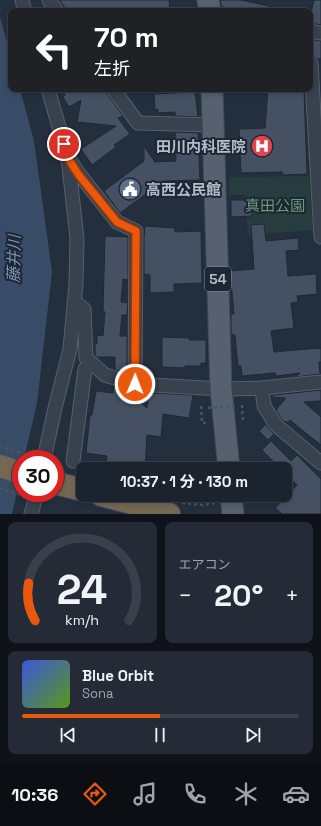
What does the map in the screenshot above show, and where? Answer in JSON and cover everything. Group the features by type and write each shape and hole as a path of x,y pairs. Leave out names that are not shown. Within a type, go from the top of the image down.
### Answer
{"highway":[{"path":"0,466 12,465"},
{"path":"64,485 76,488"},
{"path":"139,502 172,508"}],"main road":[{"name":"54","path":"212,92 221,389 228,462"}],"street":[{"path":"38,450 55,408 70,349 76,284 77,239 74,174 49,92"},
{"path":"115,92 138,123 213,125"},
{"path":"313,92 321,237"},
{"path":"74,174 117,222 136,231 135,384"},
{"path":"74,301 84,309 86,358 105,375 135,384 221,389 262,388 321,382"},
{"path":"73,461 85,369 92,363"},
{"path":"262,388 264,406 276,425 321,462"},
{"path":"31,514 34,502"}],"path":[{"path":"208,408 236,406"},
{"path":"0,446 12,452"},
{"path":"0,488 12,491"},
{"path":"172,508 232,503"}],"green space":[{"name":"真田公園","path":"309,176 313,230 248,235 245,195 229,195 229,177"}],"water":[{"name":"藤井川","path":"0,17 8,46 8,92 21,92 34,141 52,272 37,403 26,450 12,450 12,502 15,502 12,514 0,514"}],"building":[{"path":"59,0 169,0 170,8 66,8"},
{"path":"220,0 241,0 269,6 269,8 226,8 222,7"},
{"path":"314,0 321,0 321,25 313,24 312,8"},
{"path":"313,40 321,41 321,59 314,56"},
{"path":"63,92 106,92 123,116 118,118 130,134 114,145 116,147 92,165 81,149 116,126 77,122 81,100 69,107 63,97 65,95"},
{"path":"195,92 198,117 175,116 175,112 158,113 158,109 155,110 154,94"},
{"path":"268,92 304,92 307,174 283,175 282,172 241,173 239,129 265,128"},
{"path":"175,132 198,133 200,180 163,181 120,213 104,191 144,161 144,146 155,162 176,161"},
{"path":"231,200 252,200 252,216 231,217"},
{"path":"264,224 266,241 298,238 299,250 286,251 288,276 316,274 317,294 297,296 298,302 291,303 294,328 271,331 274,352 321,348 321,362 319,362 320,374 296,377 300,373 276,376 275,373 242,376 241,366 238,366 235,335 231,334 231,314 234,314 230,271 254,269 251,225"},
{"path":"145,226 175,228 175,232 201,231 202,283 174,284 174,292 150,293 150,275 144,274"},
{"path":"105,236 128,237 128,280 123,279 121,302 128,303 127,315 122,315 120,336 127,336 127,373 115,370 115,357 97,357 95,355 97,335 103,336 105,312 103,311"},
{"path":"162,337 206,340 206,363 201,363 201,366 185,366 185,368 162,367"},
{"path":"114,386 126,390 147,408 149,393 193,395 189,418 163,414 161,437 147,435 145,462 106,462 107,456 86,453 90,415 92,415 96,391 113,393"},
{"path":"321,390 321,401 304,402 321,417 321,445 290,420 288,423 282,420 276,410 286,398 271,397 274,395"},
{"path":"266,424 274,434 268,440 259,431"},
{"path":"271,441 291,461 297,455 321,479 321,514 282,514 275,508 281,502 292,502 292,490 297,485 292,480 292,462 274,462 262,450"}],"waterway":[{"path":"225,0 225,8"}],"place":[{"name":"田川内科医院","path":"262,146"},
{"name":"高西公民館","path":"130,189"}],"route":[{"path":"64,144 68,158 78,174 117,222 136,231 135,384"}]}
